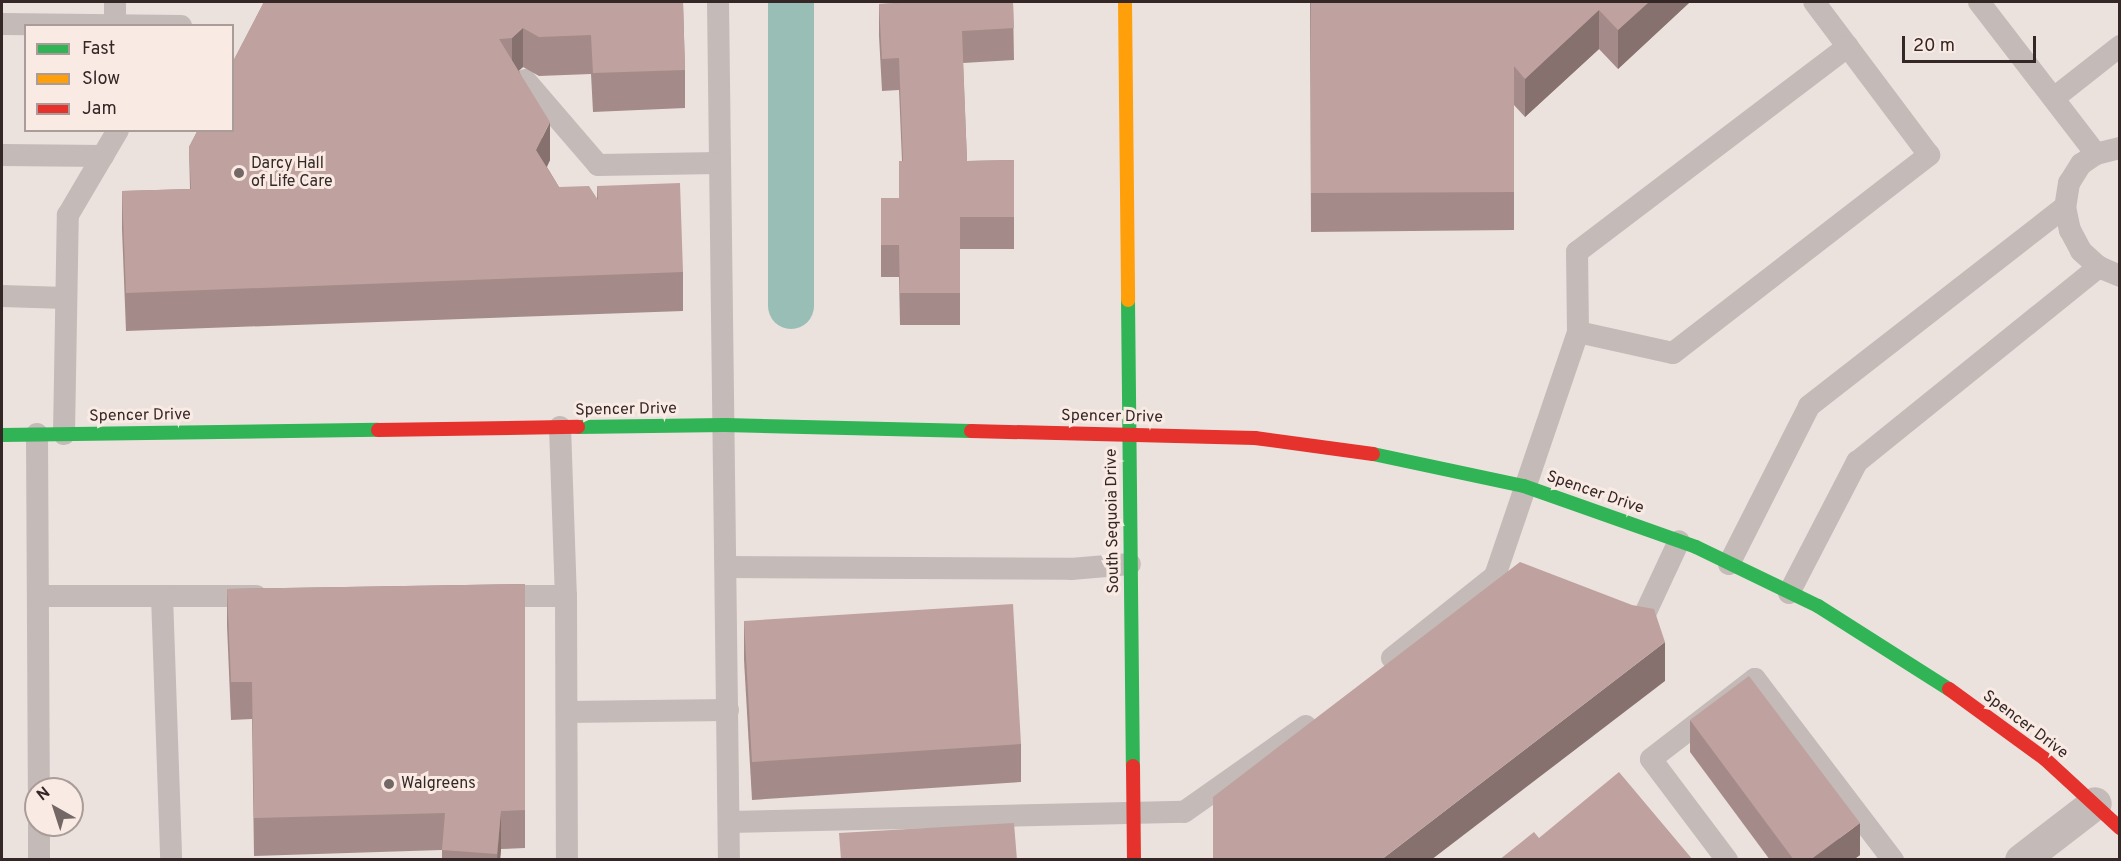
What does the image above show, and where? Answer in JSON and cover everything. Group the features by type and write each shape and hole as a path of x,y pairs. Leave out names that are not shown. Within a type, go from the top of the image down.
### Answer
{"street":[{"name":"South Sequoia Drive","path":"1125,2 1134,860"},
{"name":"Spencer Drive","path":"2,435 725,425 1255,438 1368,453 1524,486 1679,541 1818,606 1935,678 2044,759 2120,828"},
{"path":"2021,860 2095,803"}],"lane":[{"path":"2,24 115,24 115,2"},
{"path":"718,2 729,860"},
{"path":"1578,332 1673,353 1929,155 1814,2"},
{"path":"1979,2 2096,154"},
{"path":"1392,658 1495,576 1578,332 1577,252 1848,46"},
{"path":"2054,98 2120,46"},
{"path":"525,80 598,165 719,163"},
{"path":"64,434 68,215 117,132"},
{"path":"1789,593 1857,462 2109,272 2081,251 2070,230 2065,207 2068,183 2081,164 2096,154 2120,148"},
{"path":"2,155 103,156"},
{"path":"1729,564 1809,406 2065,207"},
{"path":"2,296 66,298"},
{"path":"560,427 567,596 567,860"},
{"path":"37,434 39,777"},
{"path":"1615,622 1637,631 1679,541"},
{"path":"727,567 1071,569 1130,564"},
{"path":"1495,576 1517,584"},
{"path":"39,596 274,596"},
{"path":"162,596 171,860"},
{"path":"473,596 567,596"},
{"path":"1727,860 1651,759 1755,680 1893,859"},
{"path":"567,712 728,710"},
{"path":"729,822 1133,816 1184,812 1306,726"},
{"path":"39,837 39,860"}],"building":[{"name":"Darcy Hall of Life Care","path":"264,2 683,2 685,70 593,73 591,35 539,37 523,28 512,38 499,39 550,122 536,150 559,187 589,186 598,200 597,186 680,183 683,272 126,293 122,191 191,189 189,147 197,132 234,132 234,59"},
{"path":"1013,2 1014,28 962,31 967,161 1014,160 1014,217 960,217 960,293 900,293 899,245 881,245 881,198 899,198 899,161 903,161 899,58 882,59 879,4"},
{"path":"1311,2 1649,2 1618,30 1599,10 1525,79 1514,66 1514,192 1311,193"},
{"path":"1520,562 1632,605 1654,609 1665,642 1381,860 1213,860 1213,797"},
{"name":"Walgreens","path":"525,584 525,810 501,811 497,854 442,850 445,813 254,818 252,682 231,682 227,589"},
{"path":"1013,604 1021,744 752,762 744,621"},
{"path":"1749,676 1860,823 1810,860 1794,860 1690,720"},
{"path":"1619,772 1693,860 1499,860 1534,832 1539,838"},
{"path":"1014,823 1017,860 841,860 839,833"}],"waterway":[{"path":"791,2 791,306"}],"traffic: fast":[{"path":"1128,300 1133,766"},
{"path":"578,427 725,425 971,431"},
{"path":"2,435 378,430"},
{"path":"1373,454 1524,486 1696,547 1818,606 1949,689"}],"traffic: slow":[{"path":"1125,2 1128,300"}],"traffic: jam":[{"path":"378,430 578,427"},
{"path":"971,431 1255,438 1373,454"},
{"path":"1949,689 2045,759 2120,828"},
{"path":"1133,766 1134,860"}],"place":[{"name":"Darcy Hall of Life Care","path":"239,173"},
{"name":"Walgreens","path":"389,784"}]}
